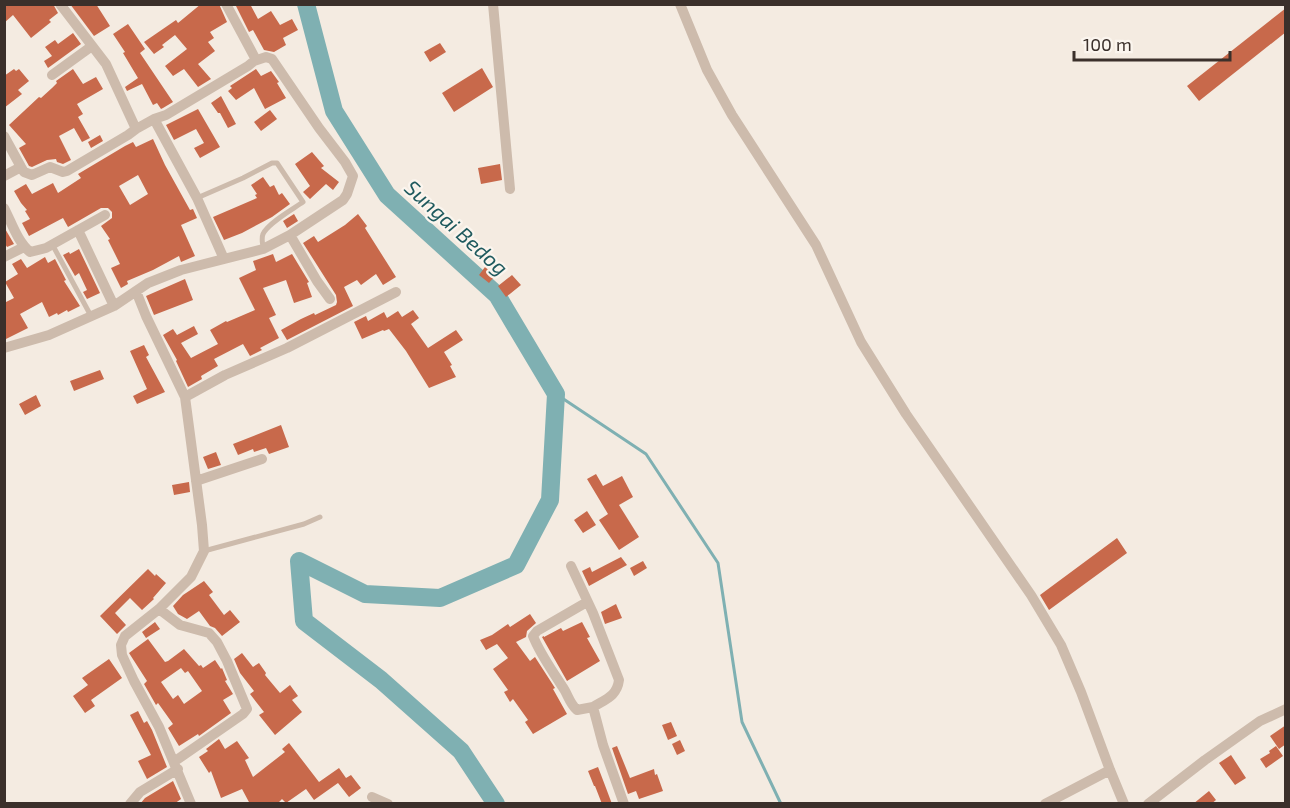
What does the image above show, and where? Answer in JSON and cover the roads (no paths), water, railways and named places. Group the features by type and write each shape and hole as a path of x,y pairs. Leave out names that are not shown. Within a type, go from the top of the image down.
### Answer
{"street":[{"path":"60,4 106,64 136,129"},
{"path":"226,4 255,61"},
{"path":"493,4 510,189"},
{"path":"680,4 707,70 732,116 816,245 861,342 912,423 1030,594 1061,645 1124,804"},
{"path":"52,75 92,46"},
{"path":"4,136 24,172 32,175 50,167 63,172 67,171 136,129 166,115 255,61 266,57 272,58 353,176 348,194 343,200 290,235 263,249 181,270 147,283 114,306 49,335 4,348"},
{"path":"154,119 197,198 224,259"},
{"path":"4,176 21,167"},
{"path":"4,208 18,237 30,252 46,248 105,215"},
{"path":"78,230 114,306"},
{"path":"290,235 330,299"},
{"path":"4,257 24,247"},
{"path":"136,291 185,397 204,551 191,577 159,609 125,636 121,645 122,655 159,727 191,804"},
{"path":"185,397 225,375 287,348 396,292"},
{"path":"196,481 262,459"},
{"path":"571,566 593,613 619,680 618,689 611,696 593,707 577,710 572,706 533,636 537,631 587,602"},
{"path":"130,804 140,792 247,709 217,642 209,633 180,625 159,609"},
{"path":"593,707 603,745 624,804"},
{"path":"1148,804 1251,727 1286,709"},
{"path":"1045,804 1063,800 1110,770"},
{"path":"372,797 388,804"}],"lane":[{"path":"197,198 272,163 277,163 303,202 264,231 263,249"},
{"path":"52,244 91,316"},
{"path":"204,551 304,524 320,517"}],"waterway":[{"name":"Sungai Bedog","path":"306,4 334,111 387,195 497,295 556,394 550,500 516,565 440,598 365,594 299,561 304,621 381,680 461,751 496,804"},
{"path":"556,394 646,454 718,563 742,722 781,804"}]}
